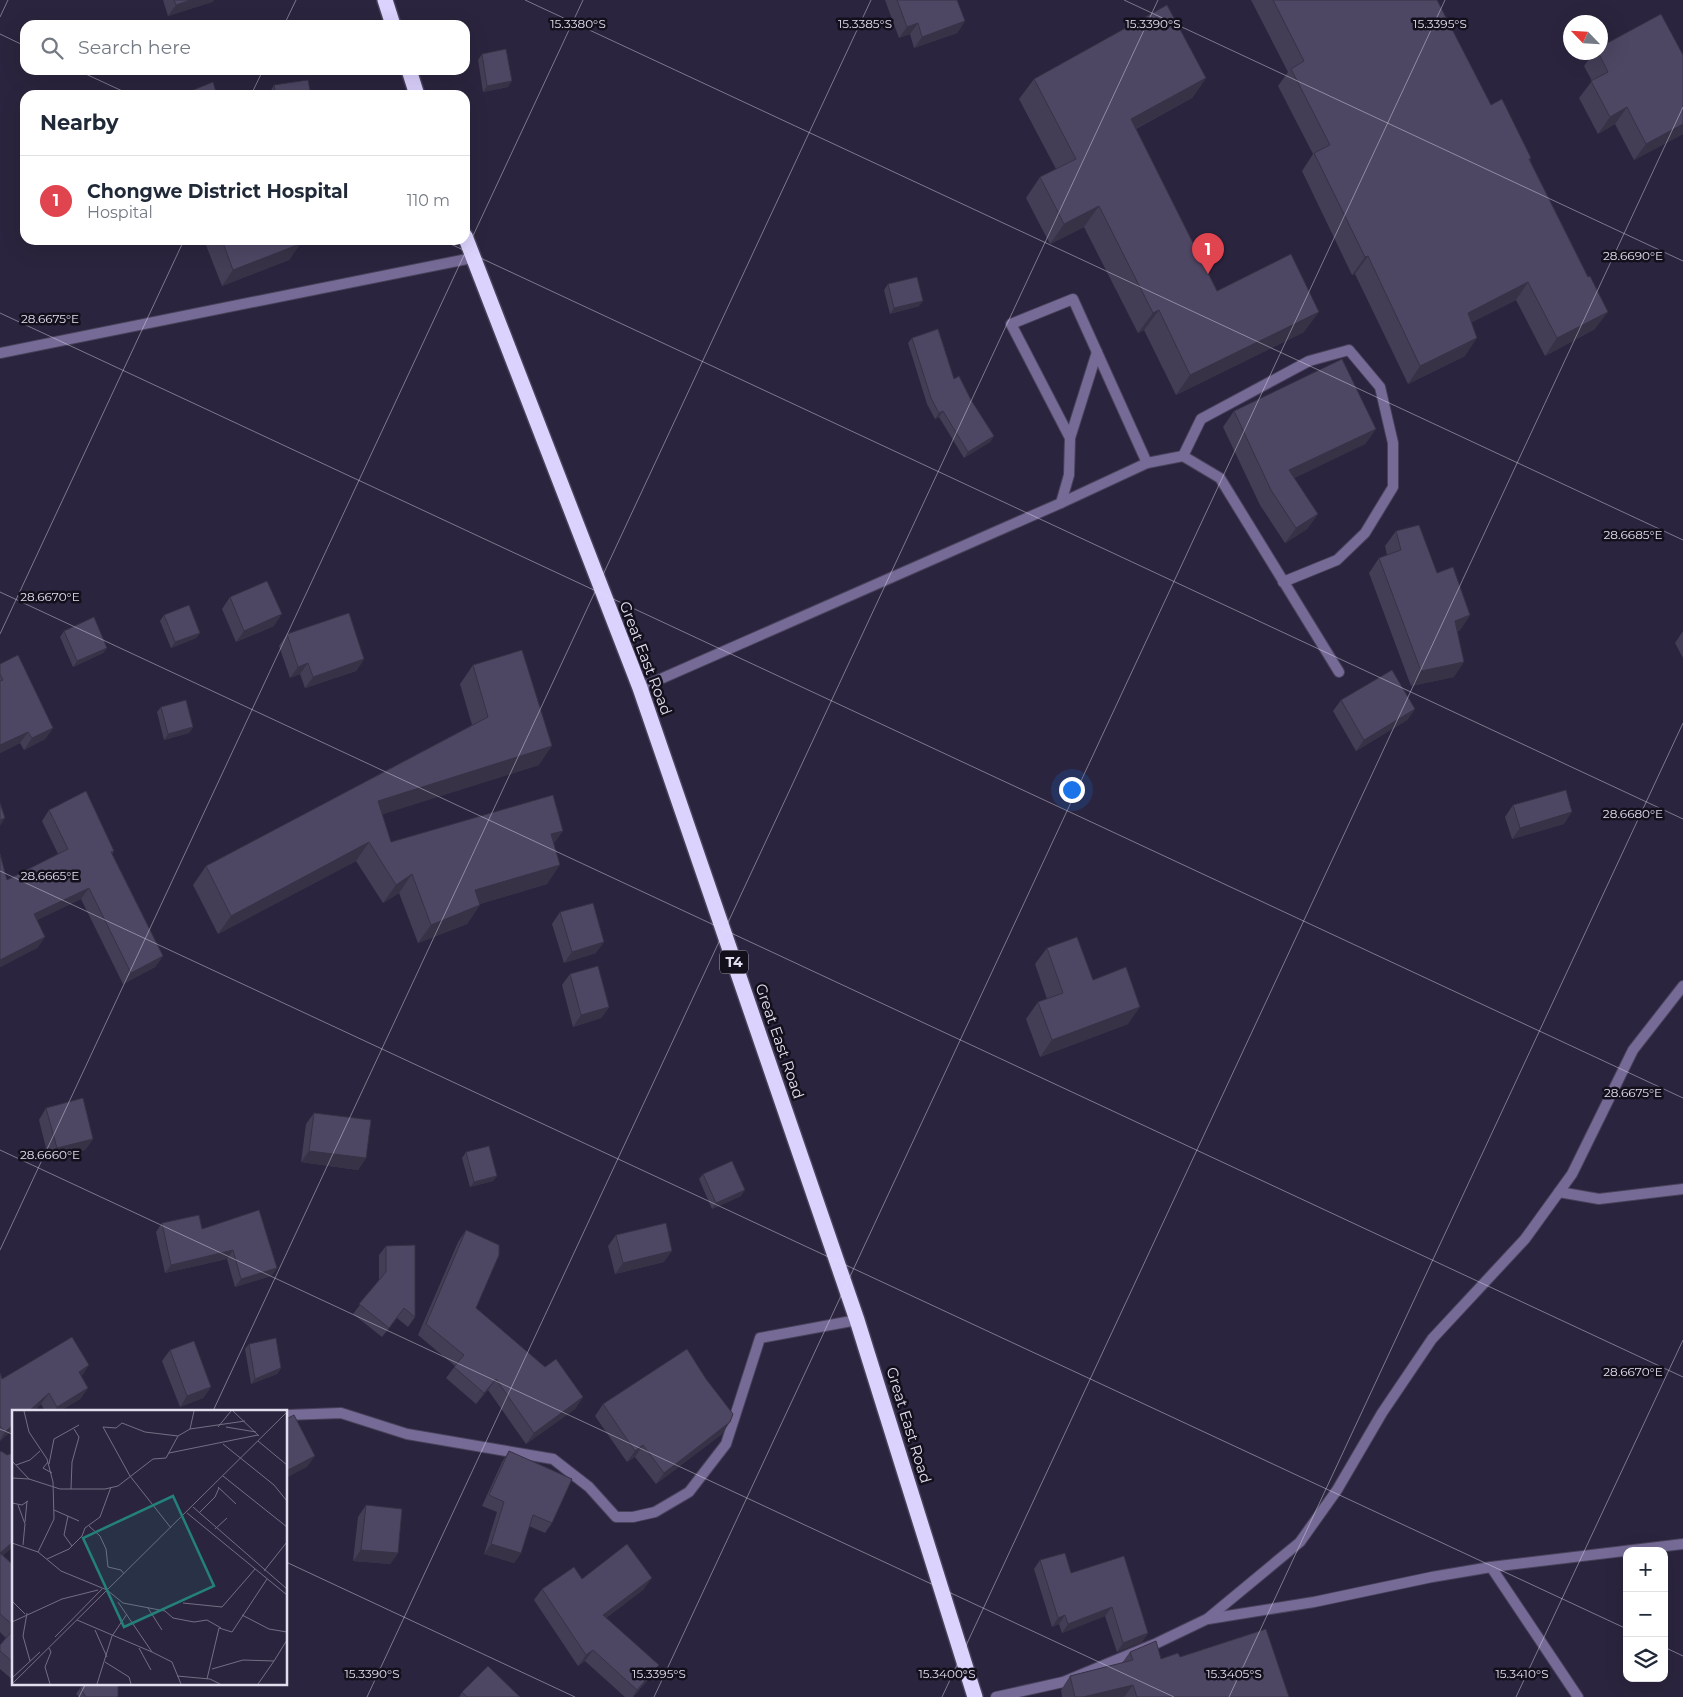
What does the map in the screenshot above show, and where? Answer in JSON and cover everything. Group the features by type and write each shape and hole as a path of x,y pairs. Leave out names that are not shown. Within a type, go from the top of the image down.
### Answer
{"highway":[{"path":"385,0 391,20"},
{"path":"410,75 415,90"},
{"name":"Great East Road","path":"468,245 640,688 857,1320 975,1697"}],"street":[{"path":"0,353 472,258"},
{"path":"1070,438 1011,324 1073,299 1147,463"},
{"path":"1183,456 1200,419 1310,361 1349,350 1380,387 1393,443 1393,487 1365,533 1337,560 1283,582"},
{"path":"1061,503 1069,475 1070,438 1097,352"},
{"path":"640,688 1061,503 1147,463 1183,456 1220,478 1339,672"},
{"path":"996,1697 1063,1682 1157,1643 1207,1619 1300,1542 1337,1490 1382,1413 1432,1339 1525,1239 1572,1174 1633,1050 1683,986"},
{"path":"1559,1192 1599,1199 1683,1189"},
{"path":"288,1415 341,1413 407,1434 553,1459 589,1487 616,1517 633,1517 655,1512 689,1492 726,1444 760,1338 857,1320"},
{"path":"1207,1619 1314,1602 1432,1577 1491,1567 1683,1544"},
{"path":"1491,1567 1578,1697"}],"building":[{"path":"174,0 191,0 176,5"},
{"path":"897,0 957,0 965,21 922,37 918,23 907,27"},
{"path":"1273,0 1437,0 1491,105 1502,99 1531,158 1529,159 1588,277 1590,276 1608,312 1557,338 1528,282 1468,313 1477,338 1420,366 1368,256 1365,257 1314,153 1330,145 1291,69 1304,61"},
{"path":"1167,5 1206,78 1131,119 1217,291 1291,254 1319,312 1190,375 1159,310 1153,313 1099,206 1064,224 1040,177 1076,159 1034,79"},
{"path":"1661,14 1683,55 1683,124 1646,144 1627,107 1610,117 1591,81 1608,72 1602,60 1608,60 1608,43"},
{"path":"506,49 512,81 487,86 482,54"},
{"path":"308,80 310,90 275,90 274,85"},
{"path":"213,82 215,90 193,90"},
{"path":"224,245 297,245 233,270"},
{"path":"917,277 923,301 894,308 888,284"},
{"path":"938,329 954,379 959,376 971,400 994,436 968,452 943,411 939,413 931,398 912,338"},
{"path":"1342,359 1376,429 1289,470 1318,514 1296,528 1271,490 1234,411"},
{"path":"1419,525 1437,573 1453,567 1470,615 1455,621 1464,662 1421,671 1379,558 1401,550 1396,531"},
{"path":"267,581 282,614 244,631 230,597"},
{"path":"189,605 200,633 175,642 164,615"},
{"path":"349,613 364,659 313,677 308,663 298,667 287,634"},
{"path":"94,617 107,648 77,661 64,631"},
{"path":"522,650 552,746 378,801 391,842 553,795 563,831 551,834 560,865 475,890 480,905 431,925 412,874 396,885 369,842 231,916 206,866 488,717 473,665"},
{"path":"18,655 53,728 32,738 28,732 0,745 0,681 3,680 0,674 0,664"},
{"path":"1392,670 1415,709 1364,740 1341,700"},
{"path":"186,700 193,727 168,734 161,707"},
{"path":"1566,790 1572,812 1520,828 1513,805"},
{"path":"86,791 114,851 111,852 163,956 131,973 89,888 34,914 45,937 0,960 0,854 7,880 68,849 49,810"},
{"path":"0,803 5,818 0,820"},
{"path":"593,903 604,942 572,952 560,912"},
{"path":"1077,937 1093,980 1126,967 1140,1007 1052,1040 1038,1002 1063,993 1047,948"},
{"path":"598,966 609,1007 581,1015 570,974"},
{"path":"83,1098 93,1139 57,1148 46,1108"},
{"path":"314,1113 371,1120 366,1158 309,1151"},
{"path":"489,1146 497,1176 474,1182 466,1152"},
{"path":"732,1161 745,1190 716,1203 703,1174"},
{"path":"259,1210 277,1268 241,1279 233,1250 171,1265 162,1223 199,1215 202,1229"},
{"path":"666,1223 672,1251 623,1263 616,1235"},
{"path":"466,1230 499,1245 499,1255 476,1308 545,1367 556,1359 583,1397 534,1433 496,1379 484,1393 454,1367 464,1355 426,1324"},
{"path":"415,1245 415,1317 404,1308 389,1328 359,1304 386,1272 386,1246"},
{"path":"72,1337 89,1365 79,1372 88,1388 57,1407 49,1393 30,1410 12,1410 12,1426 5,1432 0,1426 0,1373 2,1379"},
{"path":"276,1338 281,1368 255,1379 249,1344"},
{"path":"194,1341 211,1387 187,1396 170,1350"},
{"path":"687,1349 706,1379 733,1414 730,1422 664,1473 643,1445 635,1451 603,1404"},
{"path":"294,1415 315,1456 288,1470 288,1418"},
{"path":"1,1451 7,1455 12,1454 12,1543 0,1553"},
{"path":"509,1451 572,1479 552,1523 533,1515 521,1553 491,1544 504,1502 489,1495"},
{"path":"366,1505 402,1509 398,1553 361,1550"},
{"path":"627,1544 652,1578 603,1615 659,1665 637,1690 593,1650 586,1655 542,1589 574,1567 582,1579"},
{"path":"0,1553 12,1564 12,1624 0,1614"},
{"path":"1065,1553 1071,1573 1124,1556 1148,1633 1123,1643 1112,1607 1068,1624 1065,1615 1058,1618 1040,1560"},
{"path":"1266,1629 1289,1697 1137,1697 1133,1685 1083,1697 1075,1697 1070,1676 1133,1660 1130,1652 1156,1641 1161,1659 1178,1653 1180,1657"},
{"path":"12,1631 12,1661 0,1651 0,1645"},
{"path":"488,1666 520,1697 467,1697 462,1692"},
{"path":"86,1684 117,1684 118,1696 86,1697 80,1688"}],"place":[{"name":"Chongwe District Hospital","path":"1208,274"}]}
